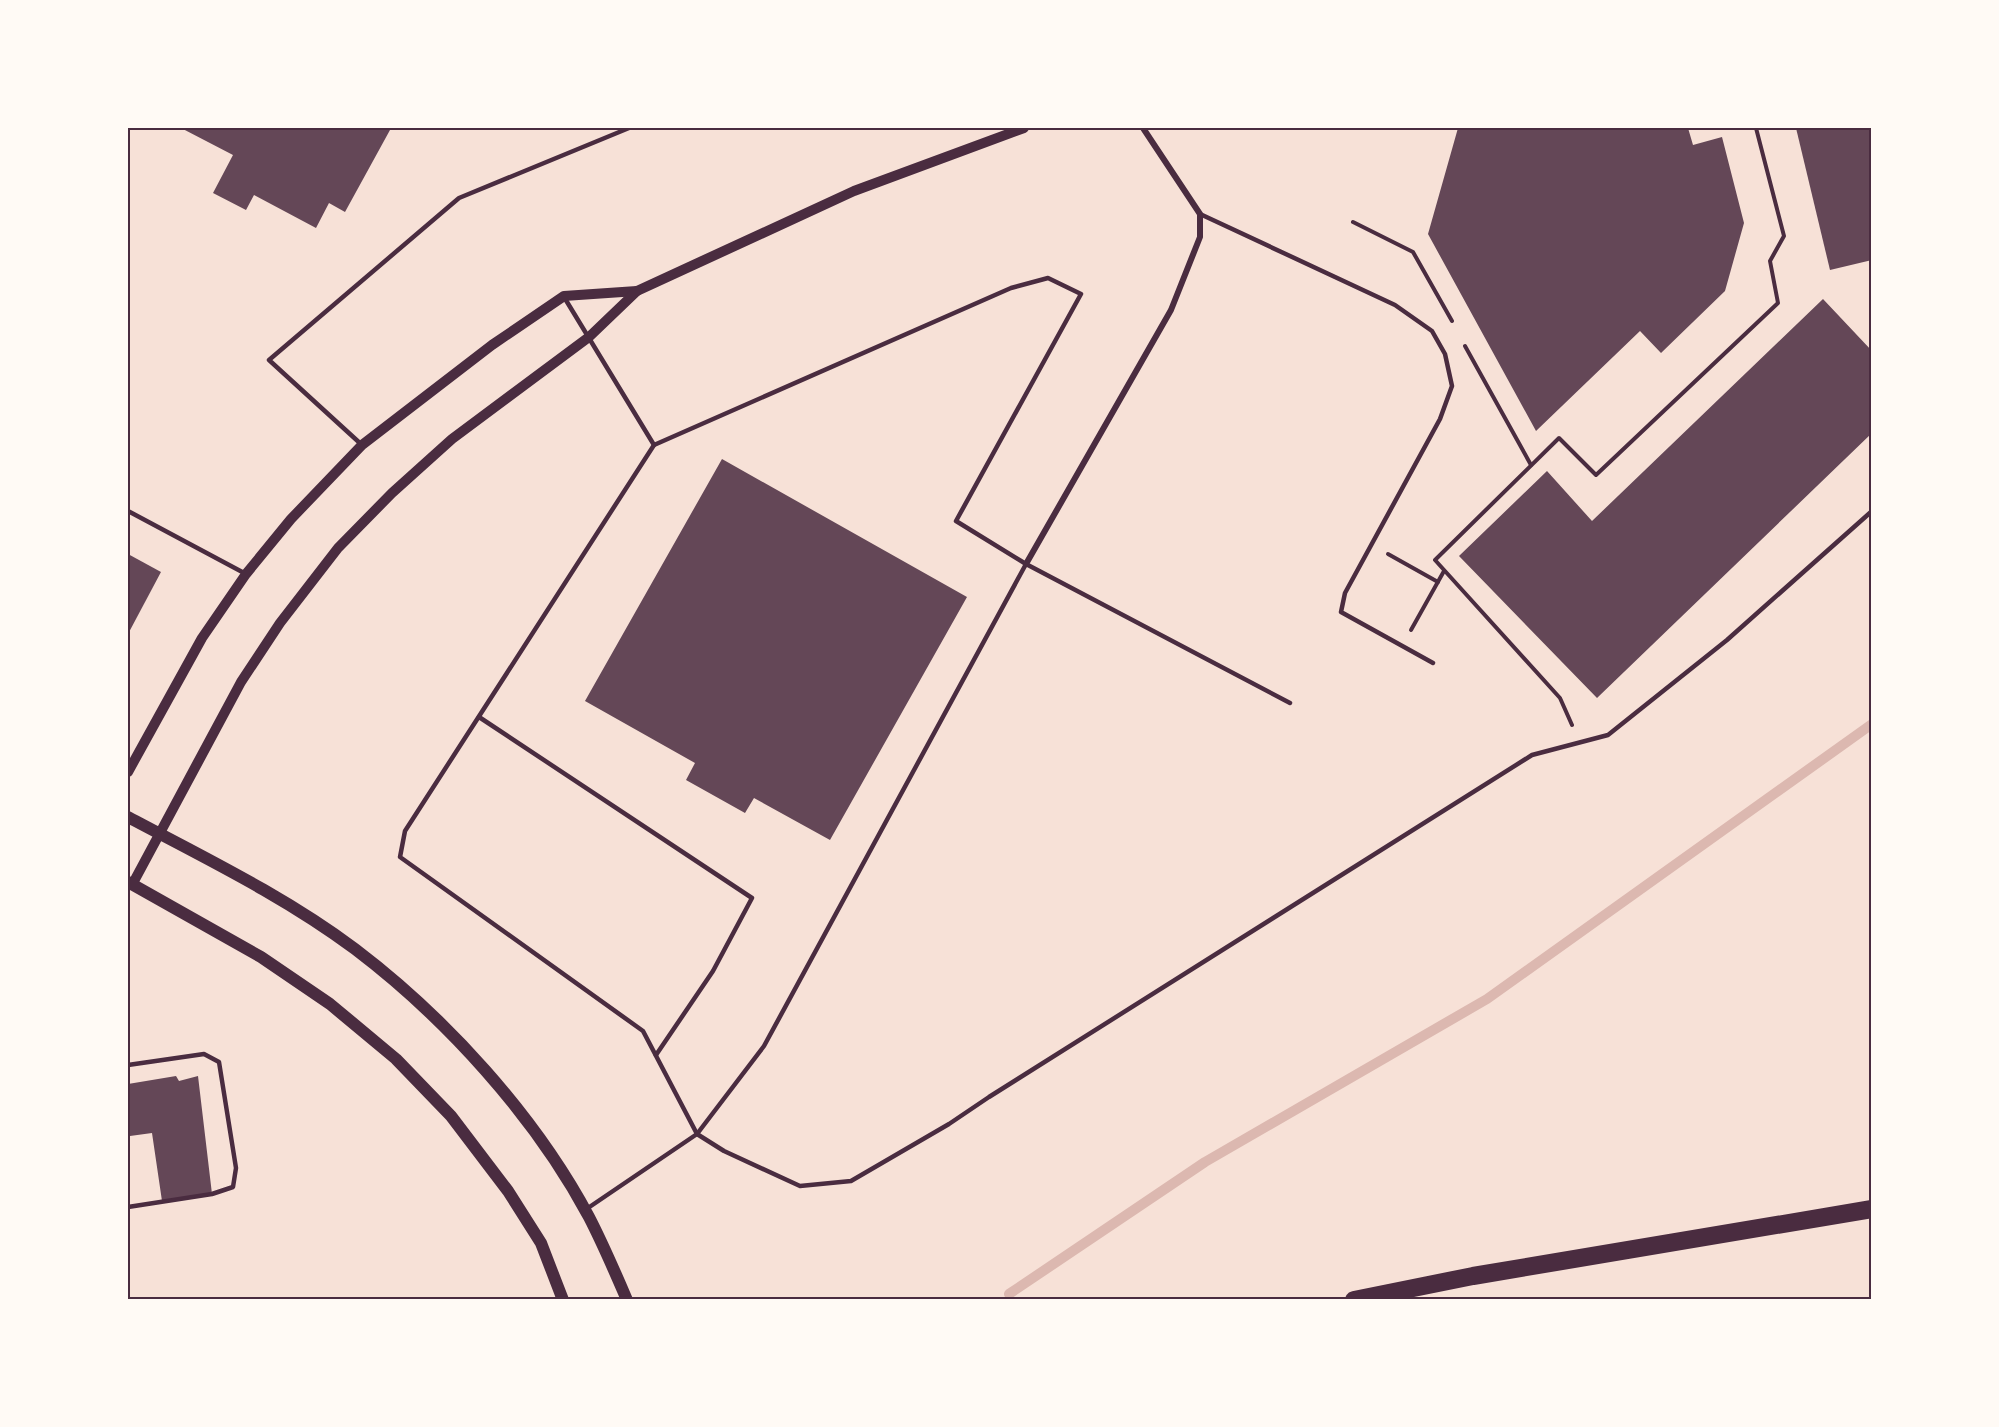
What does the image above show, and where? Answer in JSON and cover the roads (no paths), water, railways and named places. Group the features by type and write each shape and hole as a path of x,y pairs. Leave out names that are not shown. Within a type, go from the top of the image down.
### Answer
{"highway":[{"path":"1354,1299 1473,1276 1872,1209"}],"main road":[{"path":"128,817 278,898 355,949 427,1011 489,1075 553,1158 585,1210 627,1299"},
{"path":"129,887 261,957 330,1004 396,1059 451,1116 508,1191 541,1244 563,1299"}],"street":[{"path":"129,887 241,682 280,623 338,548 392,493 452,439 589,337 637,291 854,191 1024,128"},
{"path":"1026,564 1171,310 1200,237 1200,214 1143,128"},
{"path":"128,772 202,638 246,574 291,519 362,445 492,345 564,296 637,291"}],"lane":[{"path":"362,445 269,360 459,198 629,128"},
{"path":"1200,214 1395,305 1432,331 1445,354 1452,386 1440,420 1345,593 1341,612 1433,663"},
{"path":"1290,703 1026,564 956,521 1081,294 1048,278 1011,288 654,444 405,831 399,857 643,1031 697,1134 724,1151 800,1186 851,1181 949,1124 1532,755 1608,735 1727,640 1872,511"},
{"path":"564,296 654,444"},
{"path":"128,511 246,574"},
{"path":"585,1210 697,1134 764,1046 1026,564"},
{"path":"479,717 752,898 713,971 656,1056"},
{"path":"128,1065 204,1054 219,1062 236,1168 233,1187 225,1190 128,1207"}],"waterway":[{"path":"1009,1294 1205,1162 1487,999 1872,724"}]}
